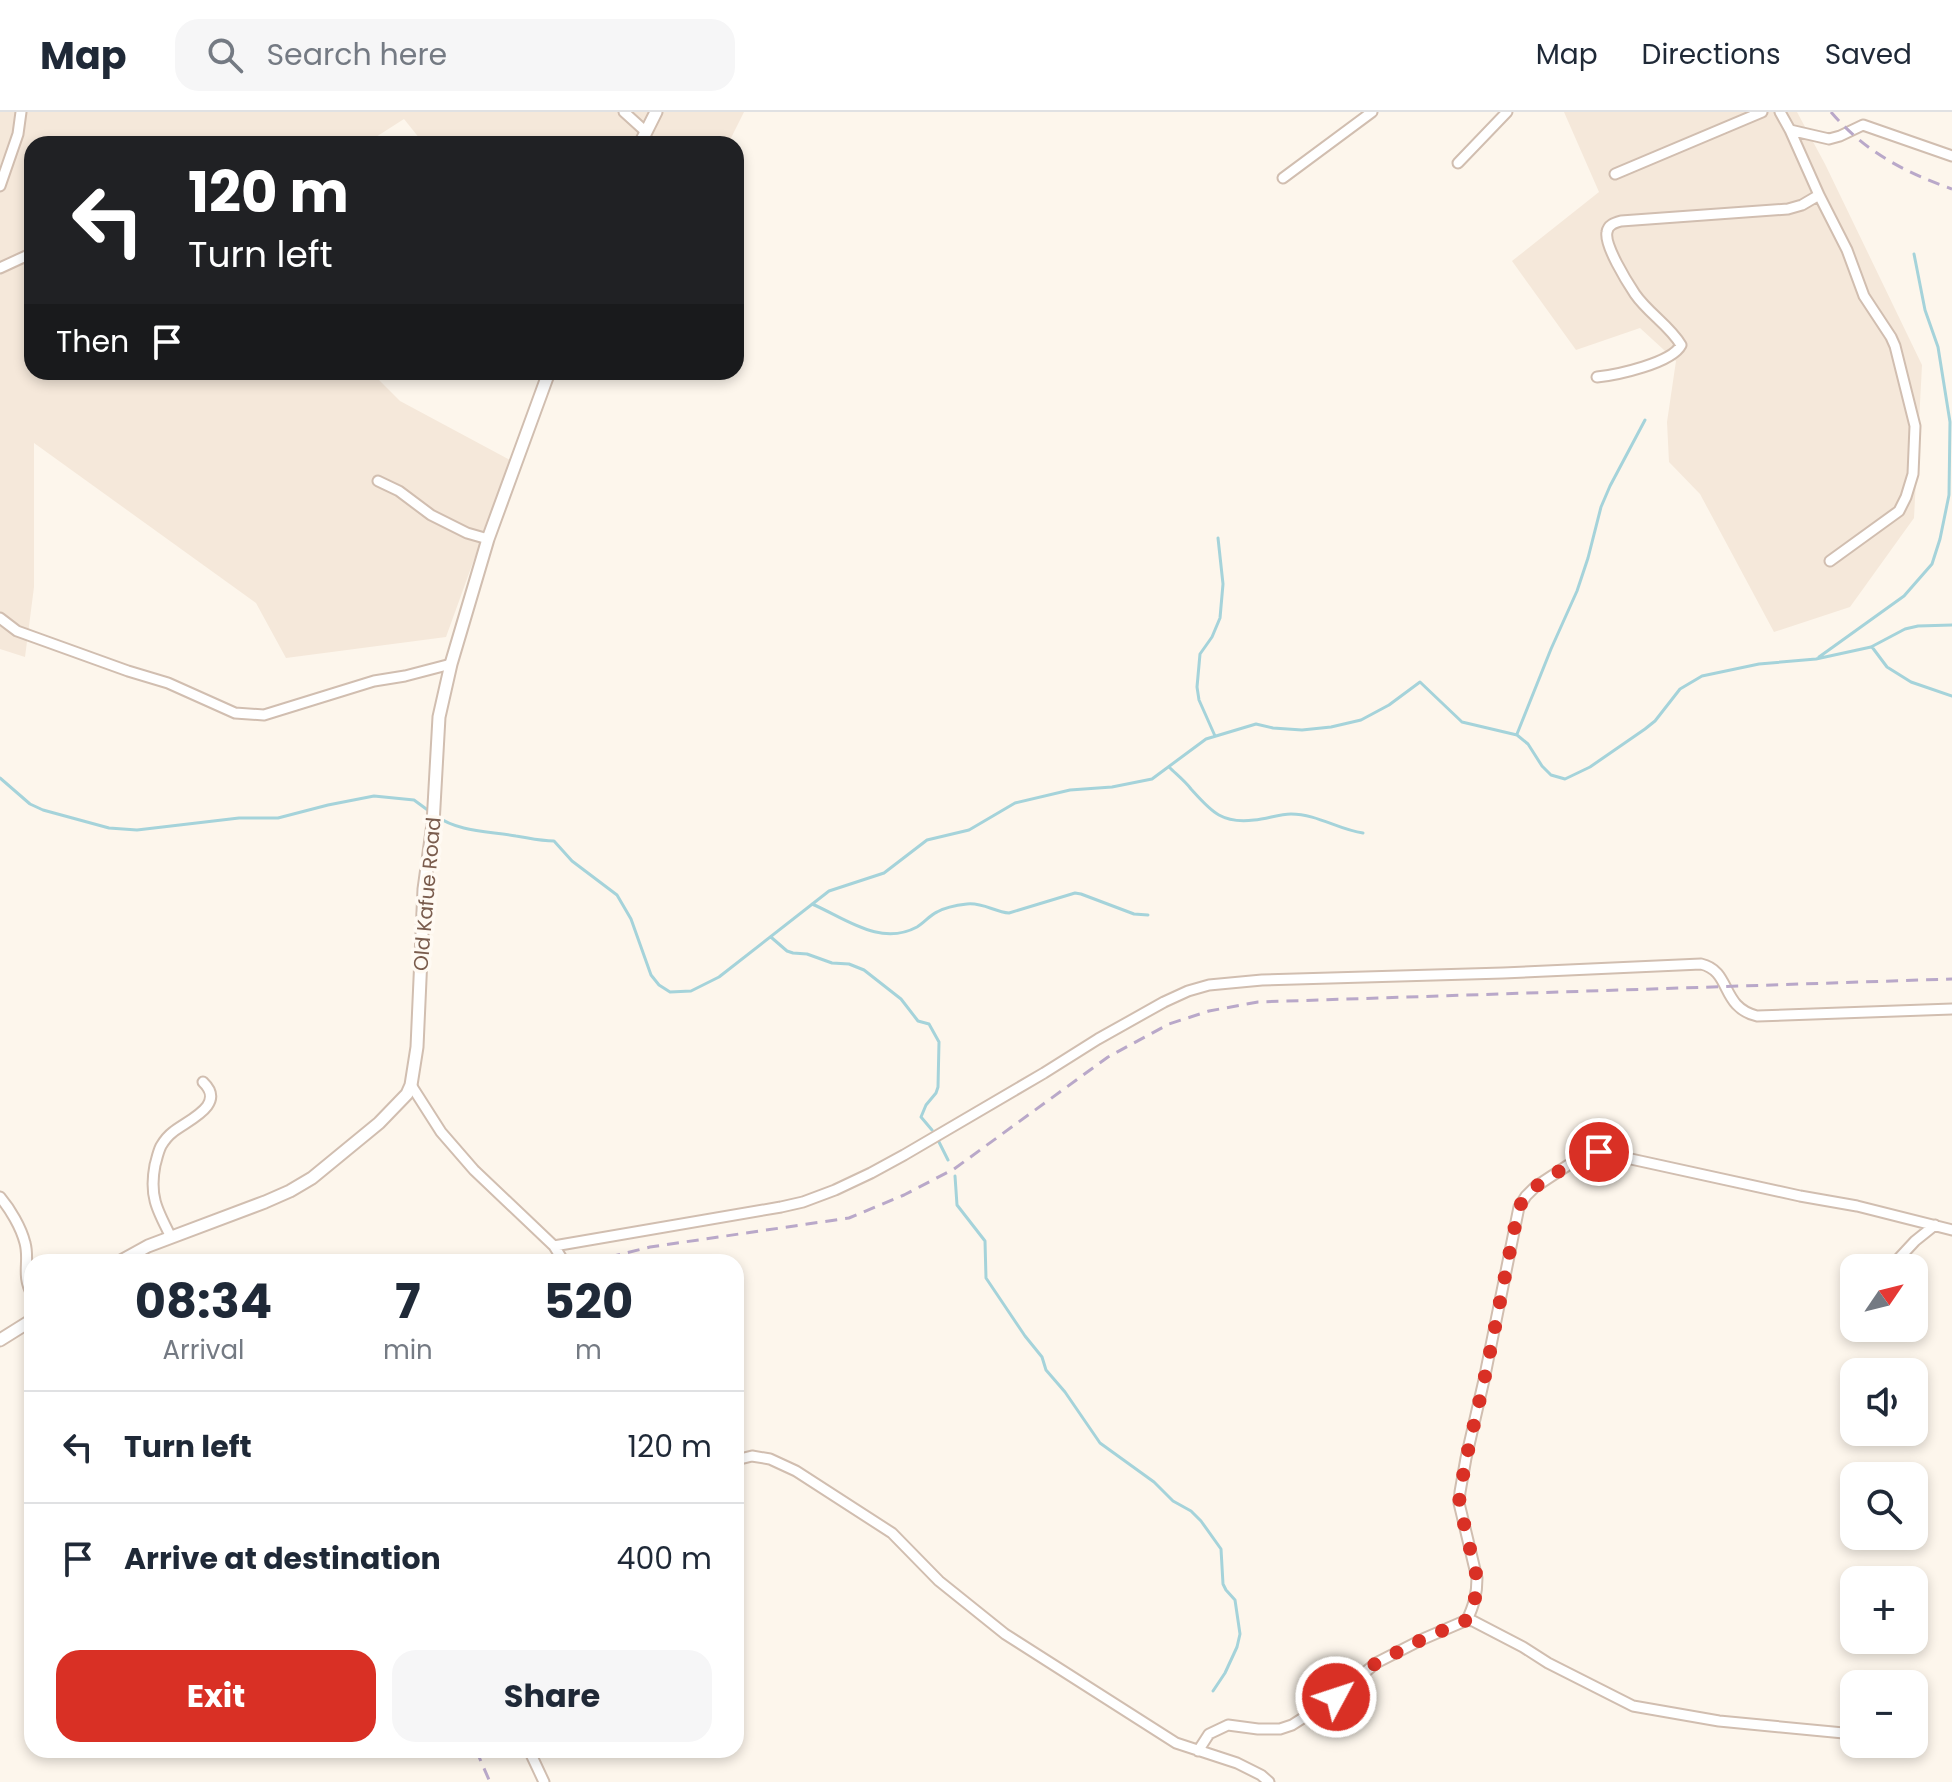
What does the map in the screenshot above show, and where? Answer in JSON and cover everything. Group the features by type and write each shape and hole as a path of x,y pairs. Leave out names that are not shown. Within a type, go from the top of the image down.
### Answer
{"street":[{"path":"0,186 18,134 21,112"},
{"path":"624,112 645,131"},
{"path":"643,136 656,112"},
{"path":"1283,178 1372,112"},
{"path":"1458,163 1507,112"},
{"path":"1615,174 1762,112"},
{"path":"1780,112 1847,250 1864,296 1895,346 1915,426 1913,474 1899,511 1830,561"},
{"path":"1790,130 1829,139 1863,125 1952,156"},
{"path":"1597,377 1638,369 1676,353 1681,345 1635,294 1615,259 1606,235 1612,224 1788,209 1819,195"},
{"path":"0,268 24,257"},
{"name":"Old Kafue Road","path":"411,1085 417,1047 424,889 433,824 439,717 451,664 488,539 546,380"},
{"path":"378,481 399,491 431,515 467,533 488,539"},
{"path":"0,618 17,631 168,683 235,713 253,716 374,681 451,664"},
{"path":"554,1246 781,1207 835,1190 904,1155 1164,1002 1209,985 1262,980 1701,964 1716,972 1736,1006 1757,1016 1952,1009"},
{"path":"171,1237 156,1207 153,1177 162,1144 171,1133 201,1113 211,1099 203,1082"},
{"path":"134,1254 265,1202 312,1178 379,1123 407,1094 411,1085"},
{"path":"411,1085 441,1132 466,1161 559,1254"},
{"path":"1467,1620 1474,1604 1477,1578 1459,1503 1464,1469 1519,1207 1535,1187 1585,1154 1599,1152 1857,1206 1952,1230"},
{"path":"0,1197 25,1243 26,1254"},
{"path":"1903,1254 1935,1225"},
{"path":"0,1340 24,1325"},
{"path":"744,1458 770,1459 796,1471 892,1533 939,1581 1005,1634 1176,1743 1237,1763 1269,1782"},
{"path":"1198,1751 1209,1734 1228,1725 1280,1729 1292,1725 1336,1697 1376,1663 1467,1620 1633,1706 1719,1721 1840,1733"},
{"path":"533,1758 544,1782"}],"shaded area":[{"path":"0,112 744,112 732,136 418,136 404,119 377,136 24,136 24,380 379,380 400,401 510,460 446,637 286,658 256,603 34,443 34,587 25,657 0,649"},
{"path":"1564,112 1797,112 1922,365 1914,518 1850,607 1774,632 1700,494 1669,462 1667,422 1676,361 1640,328 1576,350 1512,261 1599,192"}],"waterway":[{"path":"1819,657 1904,596 1932,564 1940,539 1949,495 1950,422 1938,347 1925,310 1914,254"},
{"path":"1517,734 1577,591 1601,507 1645,420"},
{"path":"1215,736 1199,700 1197,687 1200,654 1220,618 1223,584 1218,538"},
{"path":"436,816 464,828 554,841 572,861 617,895 631,919 651,975 659,985 670,992 691,991 719,977 829,891 884,873 927,840 969,830 1015,803 1070,790 1112,787 1152,779 1206,739 1256,724 1302,730 1361,720 1389,705 1420,682 1462,722 1517,735 1528,744 1551,775 1565,779 1590,767 1645,729 1680,689 1702,676 1759,664 1816,659 1871,647 1905,629 1952,625"},
{"path":"1872,647 1887,667 1911,682 1952,696"},
{"path":"1169,767 1211,810 1225,818 1243,821 1286,814 1301,815 1363,833"},
{"path":"0,778 30,804 43,810 109,828 137,830 239,818 278,818 374,796 414,800 429,811"},
{"path":"812,904 863,928 890,934 917,927 934,913 955,906 978,904 1009,913 1075,893 1134,914 1148,915"},
{"path":"772,938 787,951 864,970 901,999 918,1021 929,1024 939,1042 938,1087 921,1117 932,1130"},
{"path":"938,1140 948,1160"},
{"path":"955,1176 957,1205 985,1241 986,1278 1042,1357 1046,1370 1100,1443 1154,1482 1173,1501 1191,1511 1221,1549 1223,1584 1235,1600 1240,1634 1225,1673 1213,1691"}],"railway":[{"path":"1831,112 1857,138 1886,159 1952,189"},
{"path":"622,1254 650,1247 849,1218 904,1195 954,1169 1108,1057 1169,1024 1209,1011 1258,1002 1952,979"},
{"path":"480,1758 490,1782"}],"route":[{"path":"1336,1697 1376,1663 1467,1620 1474,1604 1477,1578 1459,1503 1460,1492 1519,1207 1535,1187 1585,1154 1599,1152"}]}
